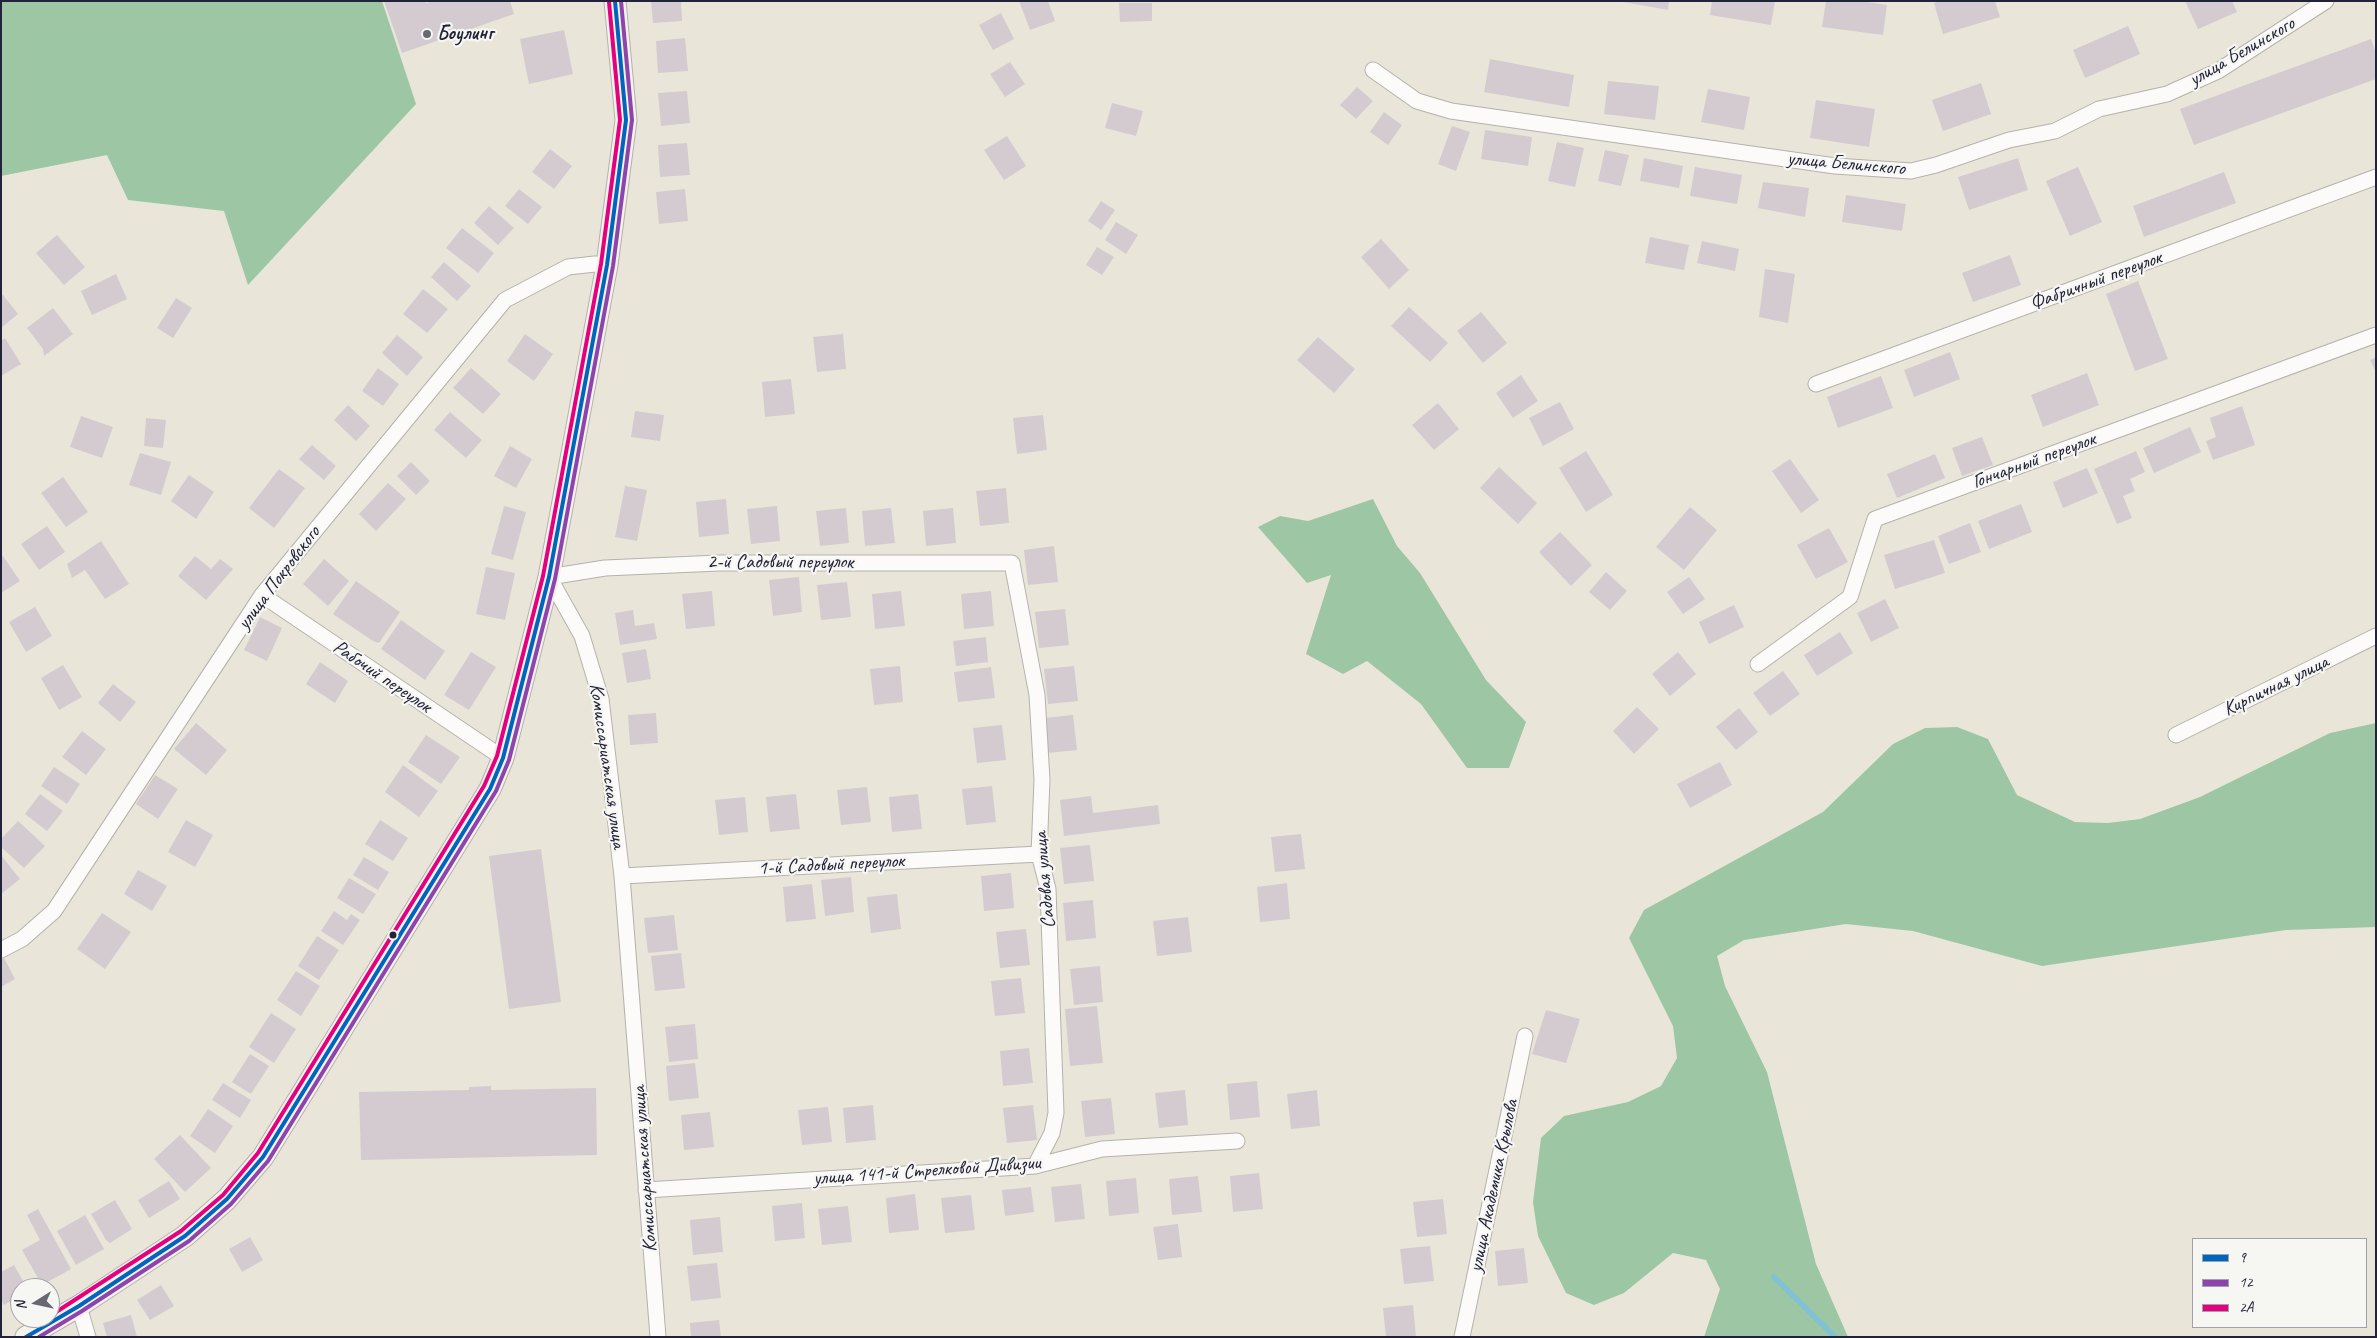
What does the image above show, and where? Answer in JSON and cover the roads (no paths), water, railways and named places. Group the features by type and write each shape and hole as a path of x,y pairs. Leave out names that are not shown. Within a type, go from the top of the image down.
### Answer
{"main road":[{"path":"26,1337 79,1306 185,1236 227,1199 263,1157 490,790 503,758 549,577 607,265 626,120 615,1"}],"street":[{"name":"улица Белинского","path":"1373,70 1417,101 1450,111 1835,166 1911,171 1936,165 2008,140 2055,131 2099,109 2167,94 2218,71 2326,1"},
{"name":"Фабричный переулок","path":"1816,384 2376,177"},
{"name":"улица Покровского","path":"1,950 22,939 54,911 262,595 505,300 568,267 595,264 607,265"},
{"name":"Гончарный переулок","path":"1758,664 1850,597 1875,519 2376,335"},
{"name":"2-й Садовый переулок","path":"549,577 605,568 719,562 1012,563"},
{"name":"Садовая улица","path":"1012,563 1038,695 1042,780 1039,854 1048,889 1056,1113 1052,1133 1035,1166"},
{"name":"Комиссариатская улица","path":"549,577 582,636 601,699 622,876 658,1337"},
{"name":"Рабочий переулок","path":"262,595 503,758"},
{"name":"Кирпичная улица","path":"2176,735 2376,636"},
{"name":"1-й Садовый переулок","path":"622,876 1039,854"},
{"name":"улица Академика Крылова","path":"1462,1337 1526,1036"},
{"name":"улица 141-й Стрелковой Дивизии","path":"646,1190 1035,1166 1102,1149 1237,1141"},
{"path":"79,1306 88,1337"}],"waterway":[{"path":"1774,1277 1835,1337"}],"place":[{"name":"Боулинг","path":"427,34"}]}
